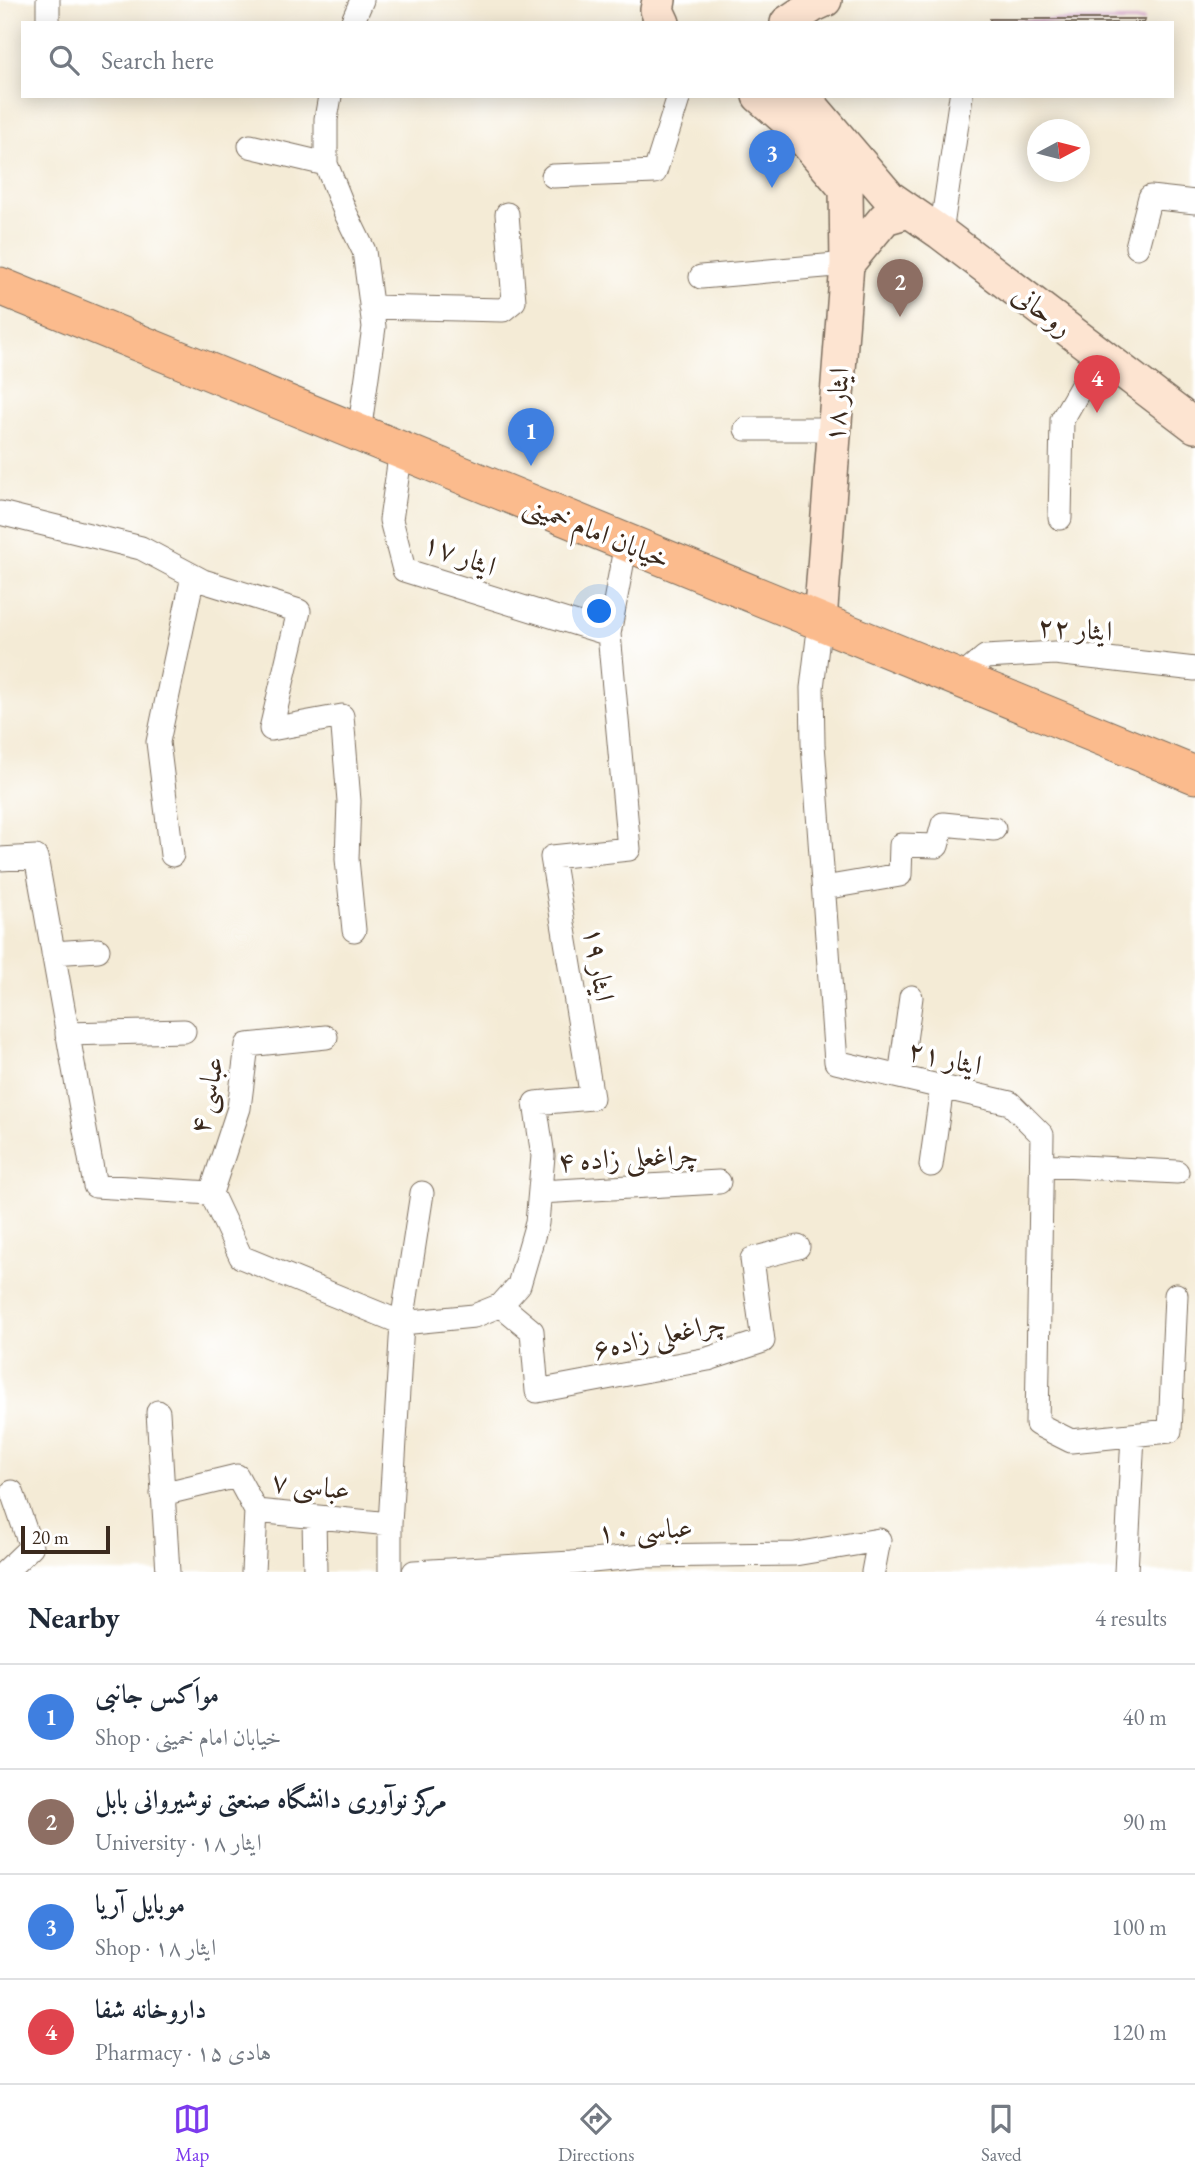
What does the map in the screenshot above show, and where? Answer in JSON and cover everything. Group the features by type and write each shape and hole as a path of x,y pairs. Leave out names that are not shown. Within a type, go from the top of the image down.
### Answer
{"main road":[{"path":"776,0 780,21"},
{"path":"790,21 825,0"},
{"name":"ایثار ۱۸","path":"761,98 790,123 846,189 847,264 820,621"},
{"name":"روحانی","path":"805,98 899,204 1195,426"},
{"path":"847,264 899,204"},
{"name":"خیابان امام خمینی","path":"0,286 1195,775"}],"street":[{"path":"48,0 48,21"},
{"path":"353,21 362,0"},
{"path":"330,98 326,119 326,164 364,251 374,327 359,433"},
{"path":"552,176 655,172 678,98"},
{"path":"941,233 961,98"},
{"path":"250,146 326,164"},
{"path":"1137,247 1150,197 1195,202"},
{"path":"371,307 503,310 514,301 507,214"},
{"path":"701,277 847,264"},
{"path":"1060,518 1062,420 1100,354"},
{"path":"746,429 835,429"},
{"name":"ایثار ۱۷","path":"401,450 391,520 404,570 609,634"},
{"path":"0,513 141,548 193,576 299,611 271,729 342,716 349,800 347,859 354,930"},
{"name":"ایثار ١٩","path":"501,1305 519,1285 537,1223 543,1156 535,1103 592,1098 552,857 629,849 609,634 626,543"},
{"path":"172,855 158,742 193,576"},
{"name":"ایثار ۲۱","path":"820,621 812,688 813,744 836,1062 1010,1103 1042,1135 1037,1424 1071,1441 1170,1431 1176,1295"},
{"name":"ایثار ۲۲","path":"959,679 985,657 1055,653 1195,670"},
{"path":"824,888 900,875 901,845 937,846 943,824 995,829"},
{"path":"0,859 36,857 95,1186 211,1193 241,1257 402,1323 474,1316 501,1305"},
{"path":"53,953 98,950"},
{"path":"900,1077 911,997"},
{"path":"67,1034 184,1031"},
{"name":"عباسی ۴","path":"211,1193 239,1108 247,1045 326,1037"},
{"path":"931,1165 942,1087"},
{"path":"1042,1165 1177,1172"},
{"name":"چراغعلی زاده ۴","path":"540,1192 719,1182"},
{"path":"390,1572 390,1524 402,1323 422,1193"},
{"name":"چراغعلی زاده۶","path":"501,1305 532,1331 537,1391 708,1359 763,1341 752,1259 798,1247"},
{"path":"158,1412 169,1572"},
{"path":"1126,1572 1133,1435"},
{"name":"عباسی ۷","path":"162,1494 237,1476 256,1510 390,1524"},
{"path":"5,1572 31,1547 12,1492"},
{"path":"253,1572 256,1510"},
{"path":"314,1517 315,1572"},
{"name":"عباسی ۱۰","path":"414,1572 572,1568 643,1556 748,1563 879,1540 873,1572"}],"building":[{"path":"990,19 1145,19 1144,21"}],"place":[{"name":"موبایل آریا","path":"772,188"},
{"name":"مرکز نوآوری دانشگاه صنعتی نوشیروانی بابل","path":"900,317"},
{"name":"داروخانه شفا","path":"1097,413"},
{"name":"مواَکس جانبی","path":"531,466"}]}
